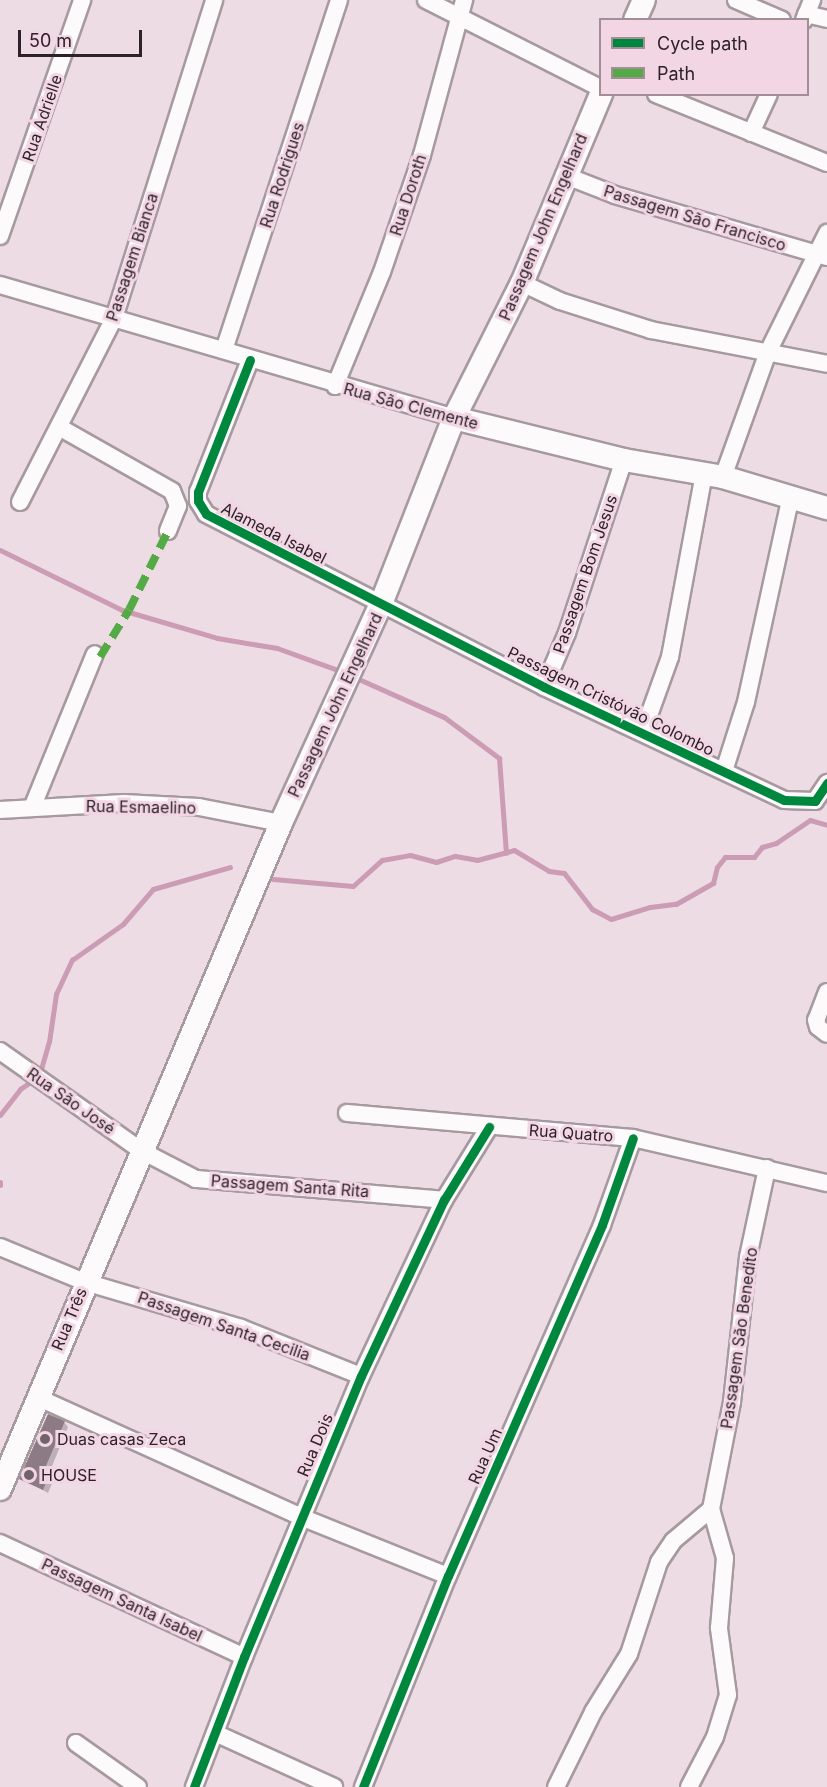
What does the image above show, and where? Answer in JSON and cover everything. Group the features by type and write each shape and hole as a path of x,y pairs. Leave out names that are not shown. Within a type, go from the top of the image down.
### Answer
{"main road":[{"path":"636,18 644,0"},
{"name":"Passagem John Engelhard","path":"142,1151 281,823 381,604 454,418 522,283 564,175 600,96"},
{"name":"Rua São Clemente","path":"454,418 624,460 713,475 827,508"},
{"name":"Rua Três","path":"0,1489 85,1282 142,1151"}],"street":[{"name":"Rua Adrielle","path":"0,236 82,0"},
{"name":"Passagem Bianca","path":"20,502 114,318 214,0"},
{"name":"Rua Rodrigues","path":"224,350 339,0"},
{"path":"426,0 461,6 599,87"},
{"path":"736,0 777,18"},
{"name":"Rua Doroth","path":"335,386 382,272 422,155 461,6"},
{"path":"808,11 827,19"},
{"path":"661,96 827,163"},
{"path":"751,133 768,96"},
{"name":"Passagem São Francisco","path":"564,175 615,195 822,256"},
{"path":"643,732 670,657 713,475 768,352 822,256 827,233"},
{"path":"522,283 560,301 651,330 827,364"},
{"name":"Rua São Clemente","path":"0,285 224,350 335,386 454,418"},
{"name":"Alameda Isabel","path":"250,360 205,472 198,501 207,514 230,529 381,604"},
{"path":"59,428 172,491 179,501 168,531"},
{"name":"Passagem Bom Jesus","path":"544,687 567,633 624,460"},
{"path":"724,771 748,692 791,496"},
{"name":"Passagem Cristóvão Colombo","path":"381,604 544,687 797,803 814,801 826,785"},
{"path":"32,808 95,654"},
{"name":"Rua Esmaelino","path":"0,810 124,803 199,807 281,823"},
{"path":"827,992 816,1020 818,1027 827,1034"},
{"name":"Rua São José","path":"0,1051 142,1151"},
{"name":"Rua Quatro","path":"347,1113 489,1127 633,1137 827,1183"},
{"name":"Rua Dois","path":"194,1787 301,1516 361,1376 444,1200 489,1127"},
{"name":"Rua Um","path":"363,1787 448,1576 602,1225 633,1137"},
{"name":"Passagem Santa Rita","path":"142,1151 195,1179 444,1200"},
{"name":"Passagem São Benedito","path":"689,1787 715,1737 728,1695 719,1628 725,1558 711,1509 732,1402 748,1257 767,1168"},
{"name":"Passagem Santa Cecilia","path":"0,1247 85,1282 240,1328 361,1376"},
{"path":"37,1397 301,1516 448,1576"},
{"path":"556,1787 593,1712 629,1654 659,1562 673,1541 711,1509"},
{"name":"Passagem Santa Isabel","path":"0,1543 244,1657"},
{"path":"215,1733 334,1787"},
{"path":"76,1743 138,1787"}],"building":[{"path":"48,1414 65,1421 43,1473 49,1475 43,1490 19,1479"}],"waterway":[{"path":"0,550 122,610 217,638 277,648 343,672"},
{"path":"354,677 444,717 499,758 506,853"},
{"path":"273,879 353,886 382,860 410,855 436,862 455,856 477,860 514,850 549,871 564,873 592,909 611,919 650,907 676,904 713,883 717,867 725,857 754,857 762,847 776,843 810,820 827,825"},
{"path":"0,1115 20,1089 39,1076 49,1042 56,994 72,960 123,924 153,889 230,867"}],"marked path":[{"path":"100,657 129,610 168,531"}],"cycle path":[{"path":"250,360 198,492 198,501 206,514 544,687 784,800 815,801 827,783"},
{"path":"194,1787 244,1657 361,1376 444,1200 489,1127"},
{"path":"363,1787 448,1576 602,1225 633,1138"}],"place":[{"name":"Duas casas Zeca","path":"45,1439"},
{"name":"HOUSE","path":"29,1475"}]}
